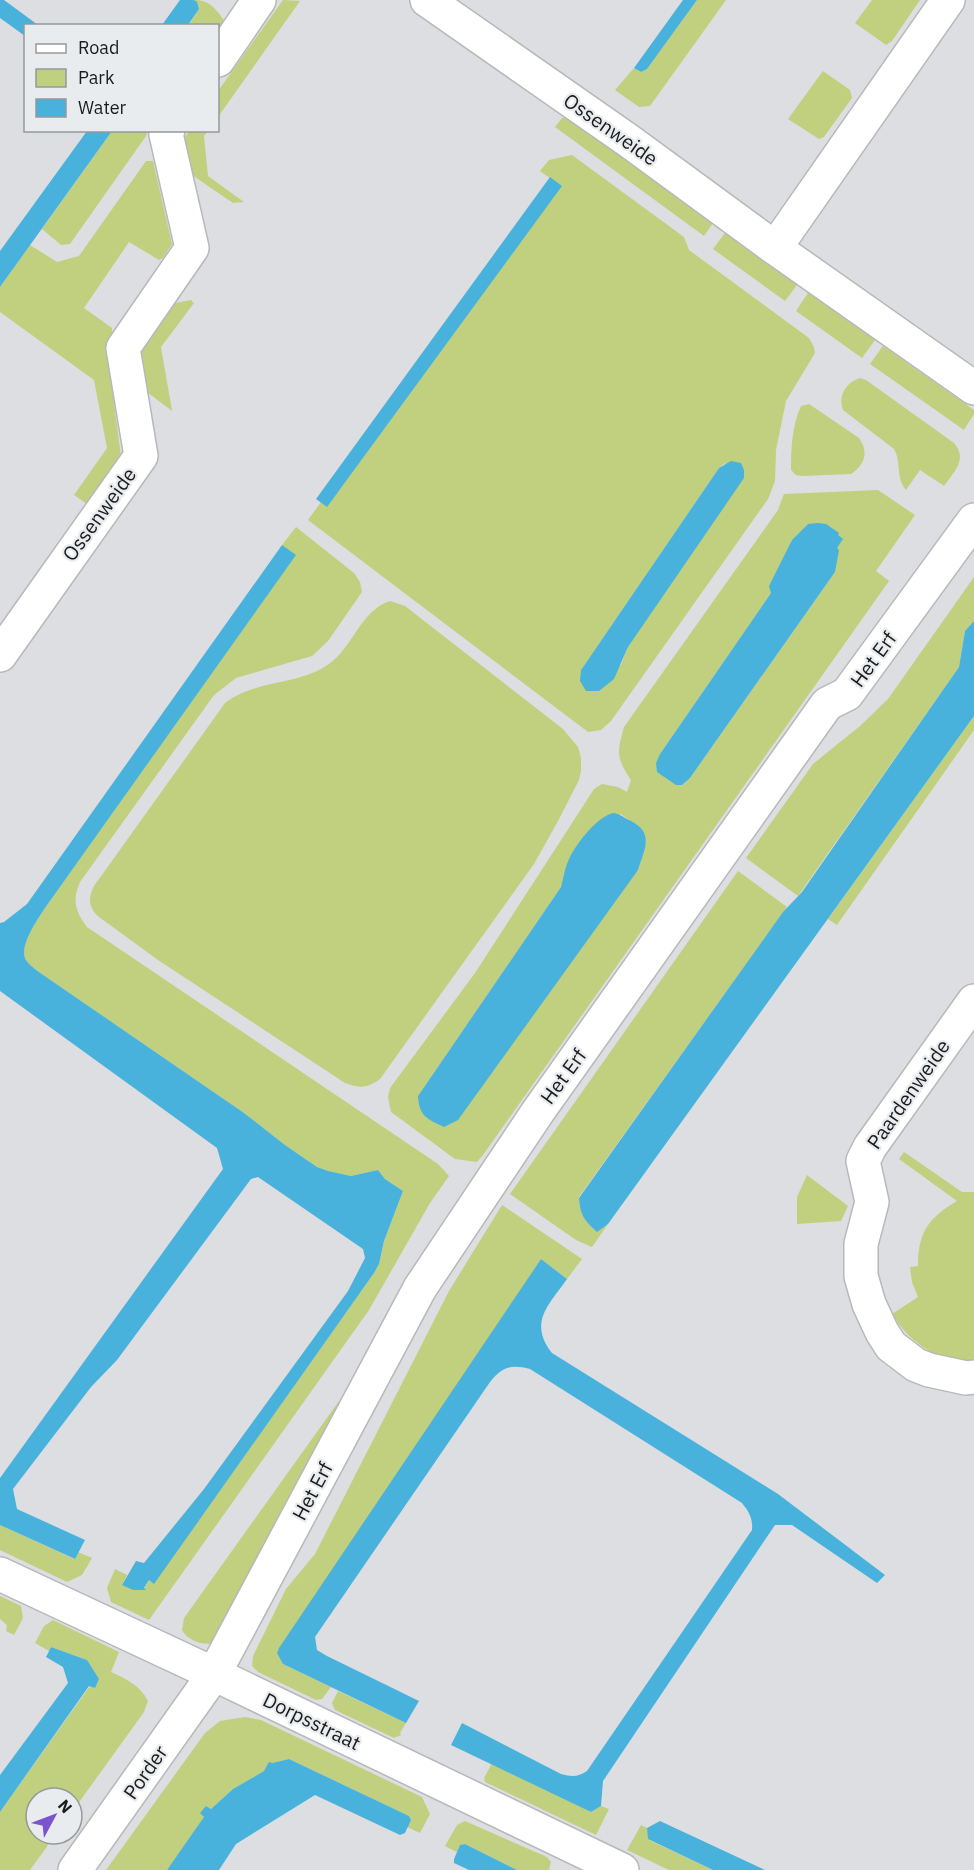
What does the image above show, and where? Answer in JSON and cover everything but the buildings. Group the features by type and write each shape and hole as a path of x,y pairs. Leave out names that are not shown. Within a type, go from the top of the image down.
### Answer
{"street":[{"path":"219,59 259,0"},
{"path":"775,248 948,0"},
{"name":"Ossenweide","path":"441,4 775,248 974,388"},
{"name":"Ossenweide","path":"0,655 141,456 123,348 192,248 167,132"},
{"name":"Het Erf","path":"214,1674 420,1288 544,1103 827,704 847,694 974,520"},
{"name":"Paardenweide","path":"974,1001 870,1147 863,1161 872,1202 861,1244 861,1276 869,1304 891,1346 916,1365 929,1370 966,1378 974,1377"},
{"name":"Dorpsstraat","path":"0,1574 622,1870"},
{"name":"Porder","path":"75,1870 214,1674"}],"green space":[{"path":"195,0 209,4 216,10 225,22 219,31 219,24 189,24 199,9"},
{"path":"283,0 300,1 219,116 219,90"},
{"path":"697,0 726,0 650,106 639,107 615,90 634,68 641,72 647,69"},
{"path":"872,0 920,0 892,41 886,45 855,23"},
{"path":"823,71 850,90 852,98 824,137 819,139 788,119"},
{"path":"566,117 713,223 704,236 555,127 562,118"},
{"path":"111,132 148,132 70,244 61,245 42,229"},
{"path":"189,132 207,132 204,136 208,176 244,202 233,203 192,175 183,139"},
{"path":"572,155 684,237 689,250 809,338 815,353 786,401 776,450 775,481 768,499 611,721 601,730 588,732 308,520 321,502 327,506 561,186 540,171 549,160","holes":["726,462 628,647 621,665 581,670 719,468"]},
{"path":"146,161 153,161 172,244 163,258 159,260 129,242 84,308 112,328 112,333 106,343 121,456 87,504 74,495 107,448 94,380 0,312 0,287 30,245 57,262 79,256"},
{"path":"725,233 797,285 785,301 713,249"},
{"path":"808,293 875,340 862,358 796,311"},
{"path":"191,300 194,303 161,347 172,411 147,392 141,352 175,303"},
{"path":"883,346 974,410 964,430 870,364"},
{"path":"860,378 954,443 960,454 960,460 944,486 920,470 906,490 901,480 894,449 843,410 841,400 844,391 850,383"},
{"path":"809,404 859,438 862,443 864,458 860,467 851,474 802,476 796,475 791,470 796,421 801,406"},
{"path":"878,490 915,515 876,571 889,581 483,1155 477,1162 455,1159 391,1112 388,1097 390,1088 475,973 594,789 602,784 618,787 627,792 631,780 619,755 624,727 778,510 784,494","holes":["808,524 835,572 690,778 682,785 660,754 771,593 792,540","621,814 638,827 646,841 638,870 418,1096 561,887 578,844 595,827"]},
{"path":"296,527 354,573 360,582 362,592 328,641 312,656 236,678 214,695 80,882 76,894 76,905 87,927 438,1164 449,1176 430,1203 369,1310 149,1620 111,1602 107,1588 115,1569 127,1575 122,1585 144,1589 149,1580 154,1583 374,1273 403,1191 385,1179 378,1170 351,1176 317,1167 244,1113 31,966 24,954 30,933 45,908 295,555 282,545"},
{"path":"974,577 974,621 965,631 959,667 798,896 746,858 813,764 860,726 888,699"},
{"path":"390,601 405,606 563,729 578,747 581,771 579,780 534,864 380,1079 371,1085 359,1087 345,1083 158,960 99,917 91,906 90,898 94,886 225,703 250,690 304,676 329,664 345,648 364,620 380,606"},
{"path":"974,716 974,730 837,925 828,919"},
{"path":"738,871 787,907 579,1197 582,1213 597,1231 608,1224 592,1247 576,1240 510,1194"},
{"path":"904,1152 962,1192 974,1192 974,1360 949,1358 926,1349 907,1334 892,1314 918,1297 912,1282 910,1267 918,1266 918,1254 923,1235 932,1220 957,1201 899,1159"},
{"path":"807,1175 848,1206 841,1221 797,1224 797,1197"},
{"path":"502,1205 582,1259 567,1279 541,1259 283,1664 331,1687 322,1699 316,1700 258,1672 252,1666 253,1656 286,1589 315,1554 449,1291"},
{"path":"342,1400 215,1643 206,1644 192,1640 182,1630 184,1618 339,1401"},
{"path":"0,1525 74,1559 78,1552 92,1558 82,1575 67,1582 0,1550"},
{"path":"0,1596 21,1606 23,1618 14,1635 6,1631 7,1625 0,1619"},
{"path":"53,1620 119,1652 111,1672 137,1687 148,1701 144,1712 84,1795 84,1786 24,1786 24,1846 47,1846 30,1870 0,1870 0,1812 90,1686 95,1688 87,1660 51,1647 49,1651 35,1643 44,1626"},
{"path":"338,1691 406,1723 401,1735 394,1738 335,1710 332,1703"},
{"path":"245,1717 261,1720 422,1797 430,1814 420,1833 407,1827 411,1820 409,1816 289,1759 272,1763 264,1771 233,1789 211,1809 206,1806 205,1817 167,1870 106,1870 205,1733 220,1721"},
{"path":"492,1763 591,1812 601,1806 609,1809 596,1835 485,1782 484,1778"},
{"path":"465,1821 547,1857 551,1862 549,1870 517,1870 465,1844 460,1845 457,1852 445,1846 457,1825"},
{"path":"641,1825 647,1828 649,1840 713,1870 669,1870 627,1850"}],"water":[{"path":"0,0 4,0 37,24 24,24 24,35 0,18"},
{"path":"180,0 197,2 199,9 189,24 163,24"},
{"path":"683,0 697,0 647,69 641,72 634,68"},
{"path":"86,132 111,132 0,287 0,251"},
{"path":"550,177 562,186 327,507 316,499"},
{"path":"731,461 741,463 744,478 628,647 614,679 599,691 586,691 580,681 581,670 719,468"},
{"path":"808,524 826,524 839,533 838,535 843,539 837,548 839,550 835,572 690,778 682,785 676,785 657,772 656,763 660,754 771,593 769,586 792,540"},
{"path":"282,545 296,555 45,908 30,933 24,954 28,963 38,971 244,1113 317,1167 351,1176 378,1170 385,1179 403,1191 374,1273 154,1584 149,1580 144,1588 146,1590 133,1590 122,1585 136,1561 144,1563 204,1489 348,1291 365,1258 363,1249 258,1177 251,1179 117,1360 91,1387 13,1489 17,1509 85,1540 75,1559 0,1525 0,1478 223,1169 217,1148 0,991 0,923 27,904"},
{"path":"974,621 974,716 608,1224 597,1232 584,1217 580,1209 579,1198 783,912 802,892 959,667 965,631"},
{"path":"613,813 620,815 643,831 646,842 638,870 458,1120 444,1127 429,1119 420,1109 418,1096 561,887 567,864 580,841 599,820"},
{"path":"541,1259 567,1279 548,1306 541,1323 545,1342 552,1353 778,1494 885,1575 877,1583 792,1525 775,1525 603,1781 601,1806 591,1812 451,1745 462,1723 561,1774 575,1776 587,1771 752,1530 752,1522 749,1512 742,1503 530,1369 507,1368 490,1382 315,1637 317,1650 419,1701 406,1723 283,1664 277,1653"},
{"path":"51,1647 87,1660 99,1679 95,1688 89,1686 0,1812 0,1775 68,1683 63,1667 46,1657"},
{"path":"289,1759 409,1816 411,1820 405,1833 400,1835 315,1795 236,1844 219,1870 167,1870 204,1817 200,1813 206,1806 211,1809 233,1789 264,1771 269,1762"},
{"path":"660,1821 765,1870 713,1870 648,1839 647,1828"},
{"path":"465,1844 517,1870 469,1870 454,1863 460,1845"}]}
